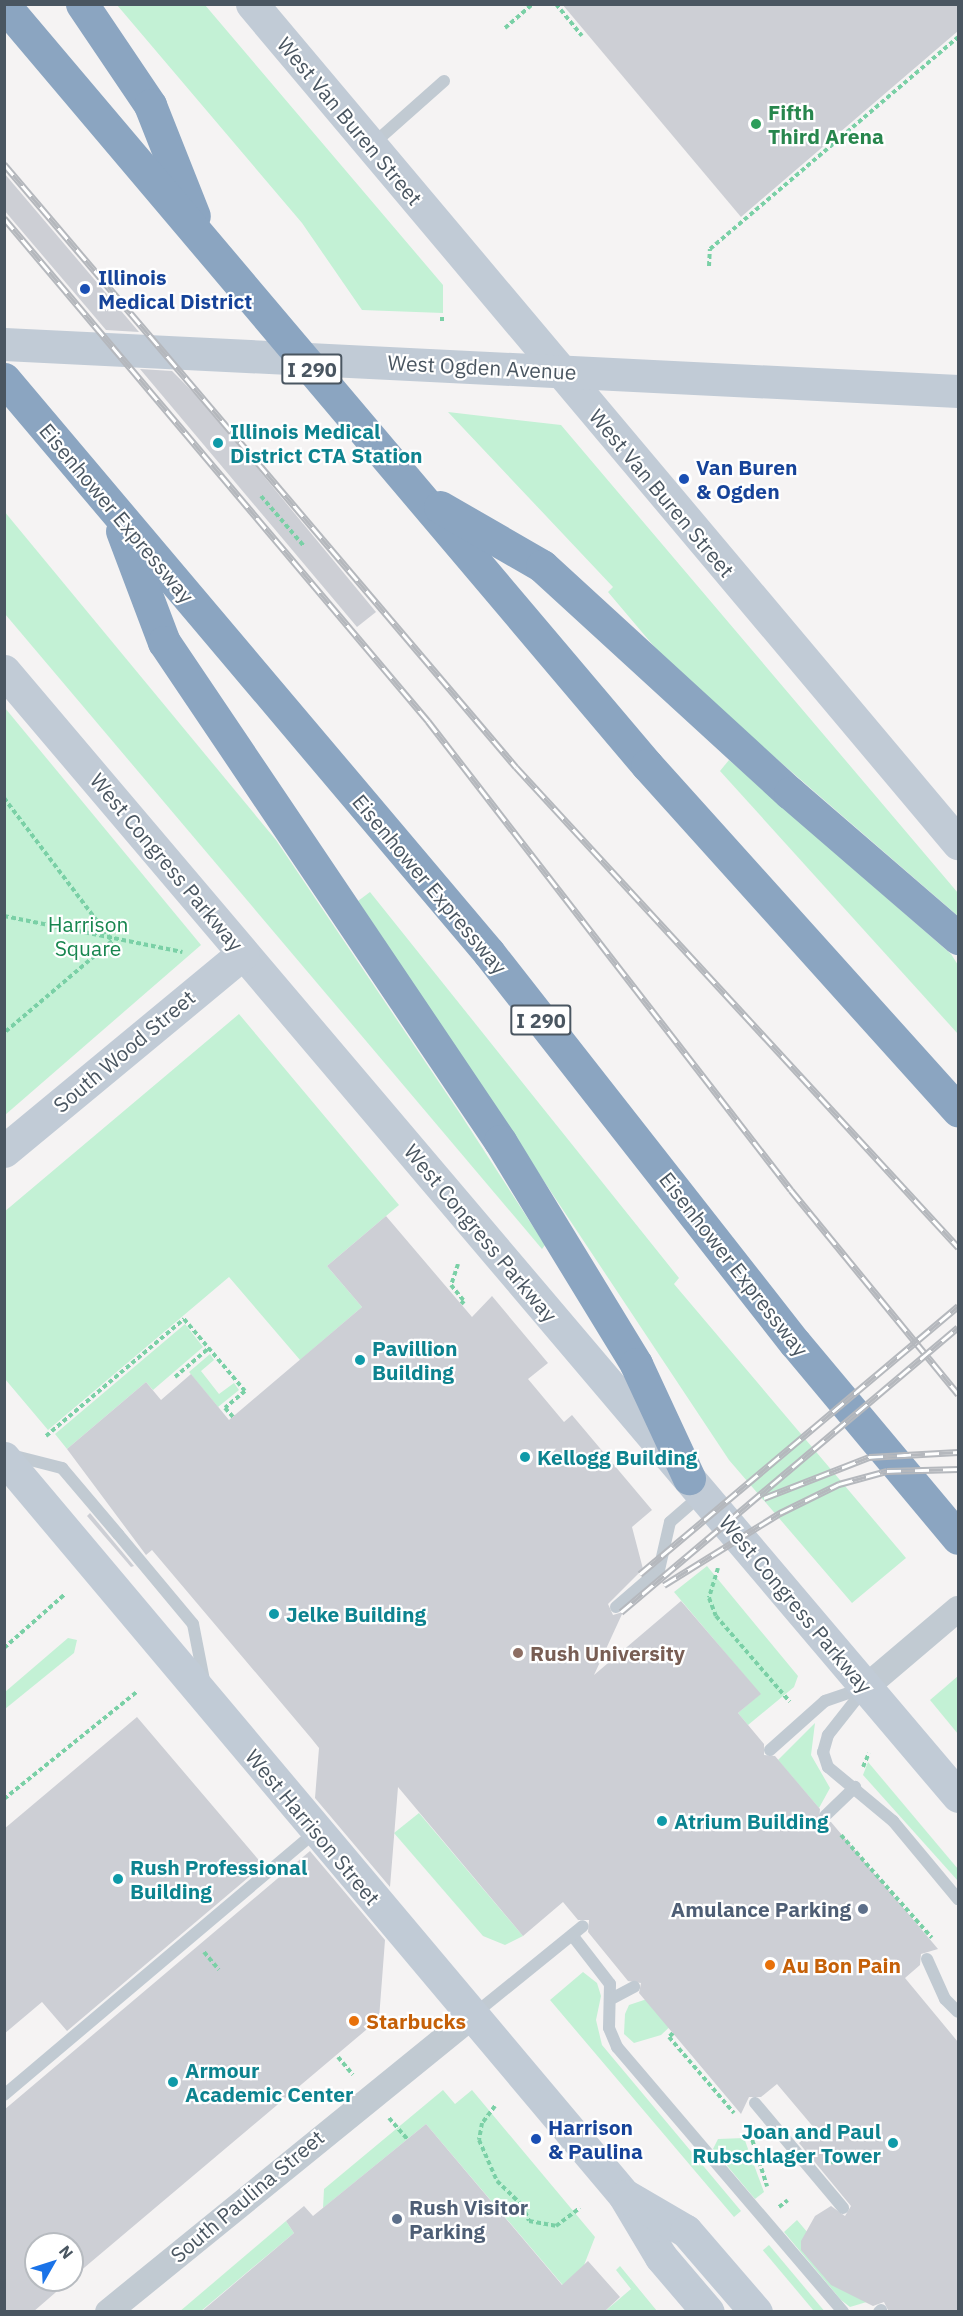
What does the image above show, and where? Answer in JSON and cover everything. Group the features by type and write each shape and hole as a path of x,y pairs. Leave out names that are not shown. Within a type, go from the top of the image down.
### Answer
{"highway":[{"path":"82,4 150,105 205,242"},
{"name":"I 290","path":"4,5 647,765 958,1111"},
{"name":"Eisenhower Expressway","path":"4,379 489,953 795,1343 958,1538"},
{"path":"420,496 542,566 790,793 958,938"},
{"path":"114,510 164,642 500,1141 636,1364 696,1486"}],"street":[{"name":"West Van Buren Street","path":"252,4 958,843"},
{"name":"West Ogden Avenue","path":"4,344 958,391"},
{"name":"West Congress Parkway","path":"4,670 958,1796"},
{"name":"South Wood Street","path":"4,1151 243,953"},
{"name":"West Harrison Street","path":"4,1456 316,1831 624,2195 661,2257 708,2312"},
{"path":"866,1687 956,1612"},
{"name":"South Paulina Street","path":"108,2312 472,2016"},
{"name":"West Harrison Street","path":"624,2195 686,2230 747,2309"}],"lane":[{"path":"371,146 444,81"},
{"path":"616,1607 659,1570 670,1522 696,1486"},
{"path":"770,1750 825,1701 866,1687"},
{"path":"866,1687 828,1735 823,1752 828,1767 855,1787 893,1821 958,1899"},
{"path":"825,1816 855,1787"},
{"path":"4,2095 316,1831"},
{"path":"472,2016 583,1926"},
{"path":"572,1935 603,1972 613,1998 609,2028 617,2047 843,2312"},
{"path":"927,1959 945,1999 958,2012"},
{"path":"613,1998 634,1987"},
{"path":"755,2103 843,2208"}],"path":[{"path":"505,28 533,4"},
{"path":"556,4 582,36"},
{"path":"709,266 710,249 958,37"},
{"path":"261,496 303,545"},
{"path":"4,798 112,941"},
{"path":"4,916 112,941 182,952"},
{"path":"4,1033 112,941"},
{"path":"458,1264 451,1285 464,1301 461,1304"},
{"path":"46,1436 184,1319 245,1391 225,1408 233,1417"},
{"path":"175,1377 209,1348"},
{"path":"718,1568 709,1598 716,1616 790,1702"},
{"path":"4,1648 64,1595"},
{"path":"4,1799 138,1690"},
{"path":"842,1835 938,1945"},
{"path":"673,2033 669,2037 749,2131 770,2195"},
{"path":"495,2106 482,2123 479,2139 497,2181 522,2205 529,2221 556,2226 580,2208"},
{"path":"775,2201 780,2207"}],"green space":[{"path":"117,5 205,5 443,285 443,313 362,310 302,223"},
{"path":"448,412 561,425 958,893 958,916 674,670 608,592 613,587"},
{"path":"4,511 276,840 461,1115 545,1245 542,1249 5,614"},
{"name":"Harrison Square","path":"5,708 201,945 4,1115"},
{"path":"729,760 951,954 958,965 958,1034 720,771"},
{"path":"370,892 679,1278 674,1284 906,1558 852,1603 729,1460 358,901"},
{"path":"239,1014 399,1205 327,1266 362,1307 300,1360 229,1277 48,1430 5,1379 4,1212"},
{"path":"185,1324 203,1347 153,1390 146,1382 67,1449 55,1434"},
{"path":"210,1354 214,1360 201,1371 219,1394 234,1383 239,1390 218,1407 189,1372"},
{"path":"707,1566 798,1676 794,1687 748,1725 738,1713 760,1694 674,1592"},
{"path":"68,1638 77,1640 74,1653 5,1709 5,1692"},
{"path":"958,1676 958,1734 930,1700"},
{"path":"815,1723 811,1755 830,1788 819,1808 778,1760"},
{"path":"868,1762 958,1869 958,1881 863,1775"},
{"path":"419,1813 523,1936 505,1945 483,1936 394,1833"},
{"path":"583,1972 597,1983 601,1996 596,2020 602,2045 741,2211 734,2217 550,2000"},
{"path":"650,1998 675,2022 661,2035 634,2043 624,2034 625,2014 629,2005"},
{"path":"443,2090 455,2104 472,2090 595,2237 572,2296 426,2124 323,2208 324,2189"},
{"path":"744,2138 764,2192 755,2199 713,2149 718,2139"},
{"path":"797,2220 852,2285 870,2301 850,2307 841,2300 784,2232"},
{"path":"286,2221 294,2233 201,2311 179,2312"},
{"path":"769,2245 825,2312 815,2312 763,2250"},
{"path":"620,2266 657,2311 604,2312 631,2289 616,2270"}],"building":[{"name":"Fifth Third Arena","path":"562,4 958,4 958,31 741,217"},
{"path":"4,173 139,332 106,330 4,210"},
{"path":"140,369 172,371 201,400 376,612 357,627"},
{"name":"Rush University","path":"386,1216 472,1317 492,1296 548,1363 528,1379 564,1422 572,1415 652,1510 632,1527 643,1569 608,1604 613,1615 623,1612 594,1675 681,1601 761,1694 738,1713 764,1744 764,1755 775,1756 820,1809 819,1821 831,1822 938,1949 921,1954 920,1965 905,1978 958,2042 958,2312 889,2312 884,2302 873,2306 831,2285 801,2250 801,2241 815,2216 831,2206 845,2216 851,2206 799,2143 815,2129 777,2084 761,2097 749,2097 741,2114 639,1993 641,1983 628,1981 588,1932 589,1920 578,1920 563,1902 523,1936 398,1787 390,1887 315,1798 319,1748 152,1550 146,1555 67,1449 146,1382 161,1400 191,1374 229,1420 362,1307 327,1266"},
{"path":"90,1513 134,1566 131,1567 87,1516"},
{"name":"Rush Professional Building","path":"137,1717 263,1865 67,2031 42,2002 4,2034 4,1829"},
{"name":"Armour Academic Center","path":"310,1851 385,1940 379,2019 84,2268 84,2232 24,2232 24,2292 56,2292 33,2312 4,2312 4,2110"},
{"name":"Rush Visitor Parking","path":"426,2124 562,2285 588,2261 620,2297 604,2312 201,2312 294,2233 286,2221 304,2206 313,2216"}],"railway":[{"path":"4,164 516,767 958,1247"},
{"path":"4,218 428,721 791,1190 958,1394"},
{"path":"640,1574 958,1306"},
{"path":"621,1612 958,1327"},
{"path":"764,1498 869,1457 958,1452"},
{"path":"664,1585 780,1513 839,1484 887,1471 958,1469"}],"place":[{"name":"Fifth Third Arena","path":"756,124"},
{"name":"Illinois Medical District","path":"85,289"},
{"name":"Illinois Medical District CTA Station","path":"218,443"},
{"name":"Van Buren & Ogden","path":"684,479"},
{"name":"Pavillion Building","path":"360,1360"},
{"name":"Kellogg Building","path":"525,1457"},
{"name":"Jelke Building","path":"274,1614"},
{"name":"Rush University","path":"518,1653"},
{"name":"Atrium Building","path":"662,1821"},
{"name":"Rush Professional Building","path":"118,1879"},
{"name":"Amulance Parking","path":"863,1909"},
{"name":"Au Bon Pain","path":"770,1965"},
{"name":"Starbucks","path":"354,2021"},
{"name":"Armour Academic Center","path":"173,2082"},
{"name":"Harrison & Paulina","path":"536,2139"},
{"name":"Joan and Paul Rubschlager Tower","path":"893,2143"},
{"name":"Rush Visitor Parking","path":"397,2219"}]}
